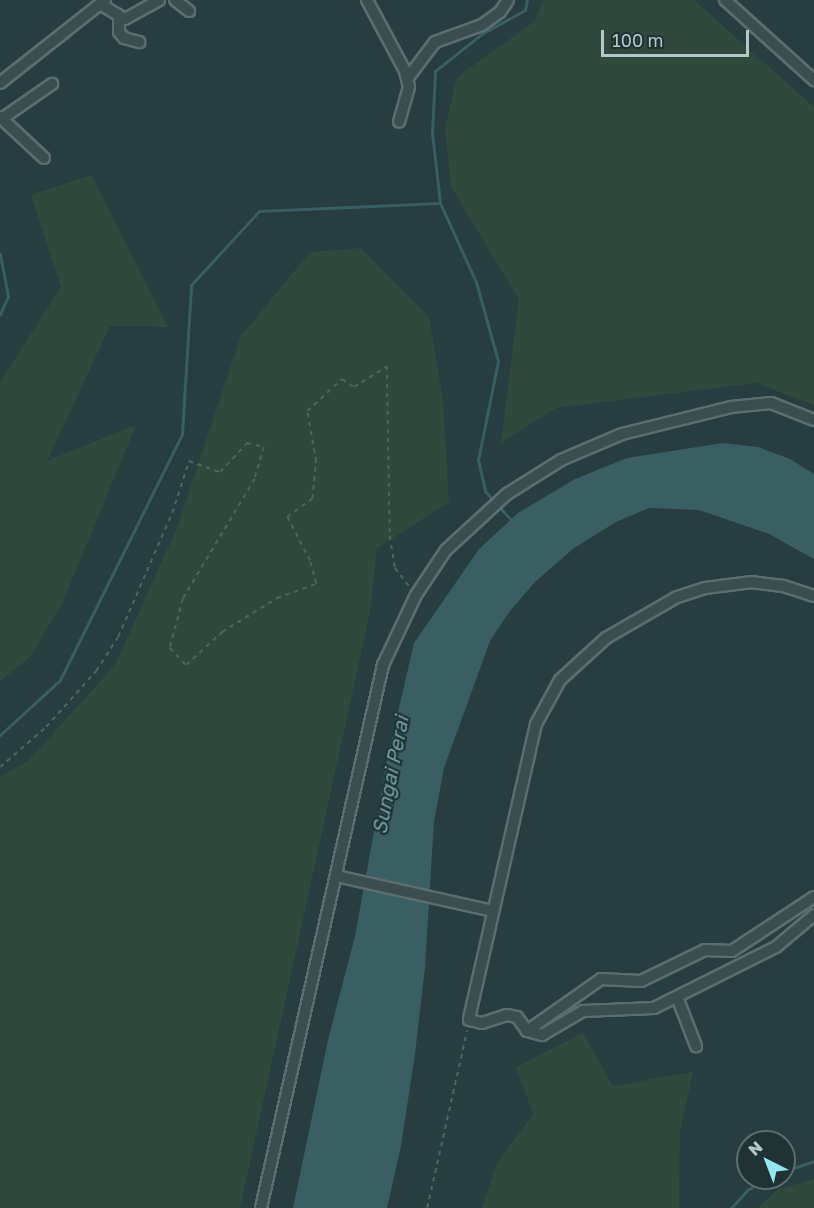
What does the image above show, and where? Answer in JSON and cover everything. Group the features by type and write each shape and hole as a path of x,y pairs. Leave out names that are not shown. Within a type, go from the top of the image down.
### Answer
{"street":[{"path":"119,19 134,16 159,0"},
{"path":"175,0 189,11"},
{"path":"367,0 407,79 405,109 399,122"},
{"path":"407,79 435,42 482,25 500,12 508,0"},
{"path":"725,0 814,80"},
{"path":"0,83 102,2 119,19 119,32 124,38 139,42"},
{"path":"44,158 1,117 52,84"},
{"path":"261,1208 383,666 416,595 446,550 472,522 507,494 561,460 622,434 731,407 771,403 814,420"},
{"path":"814,596 783,586 752,582 705,588 677,597 632,622 582,658 560,680 536,724 470,1020 482,1023 507,1015 517,1017 527,1031 542,1035 583,1011 644,1010 677,997 776,947 814,915"},
{"path":"336,876 493,911"},
{"path":"527,1031 601,979 641,981 705,950 732,951 814,897"},
{"path":"677,997 696,1046"}],"path":[{"path":"0,767 46,727 96,671 118,637 172,513 189,461 220,472 247,443 264,447 255,479 183,599 170,648 186,665 222,632 277,598 316,584 310,561 287,517 312,499 316,462 307,411 342,379 354,387 387,366 390,536 395,568 416,595"},
{"path":"427,1208 470,1020"}],"green space":[{"path":"543,0 694,0 814,107 814,405 756,383 556,408 501,443 519,299 451,187 445,128 457,77 535,21"},
{"path":"91,175 168,327 110,326 47,461 136,425 62,604 29,658 0,681 0,382 61,287 31,195"},
{"path":"361,248 429,317 443,401 449,502 377,548 370,612 240,1208 0,1208 0,777 29,760 115,665 177,528 241,336 310,252"},
{"path":"583,1033 613,1086 693,1072 680,1131 679,1208 482,1208 496,1165 533,1114 516,1067"},
{"path":"814,1179 814,1208 758,1208 777,1190 796,1190 796,1184"}],"water":[{"name":"Sungai Perai","path":"723,443 758,447 790,459 814,474 814,559 769,534 699,510 649,508 616,522 574,548 535,582 510,611 490,641 444,768 434,822 425,967 415,1054 401,1146 387,1208 293,1208 328,1040 355,936 387,760 414,643 479,549 518,513 575,479 627,458"}],"waterway":[{"path":"0,735 60,680 182,434 191,285 259,211 440,203 432,133 435,71 483,33 525,10 527,0"},
{"path":"440,203 476,282 498,361 478,460 485,491 513,522"},
{"path":"0,254 8,296 0,314"},
{"path":"796,1167 814,1161"},
{"path":"731,1208 747,1190"}]}
